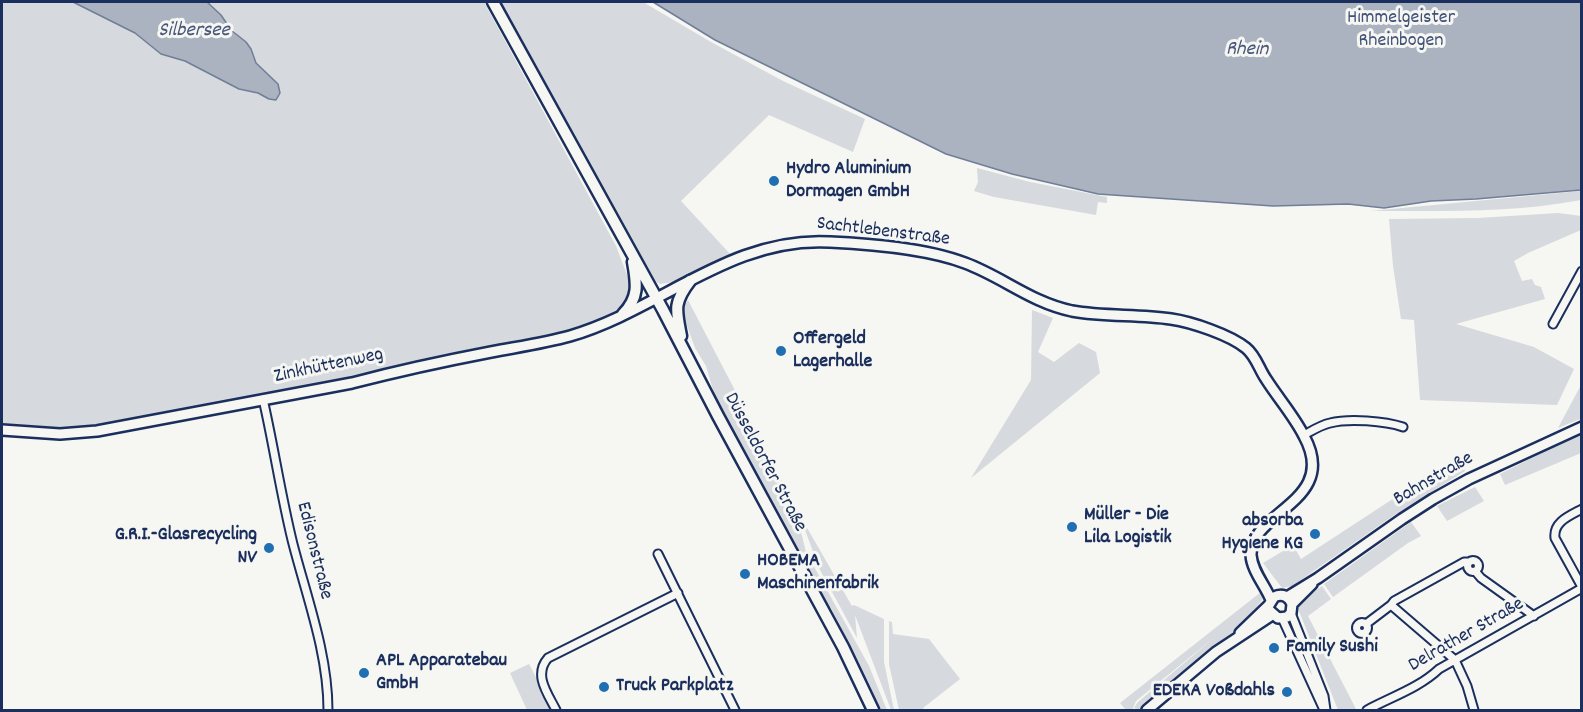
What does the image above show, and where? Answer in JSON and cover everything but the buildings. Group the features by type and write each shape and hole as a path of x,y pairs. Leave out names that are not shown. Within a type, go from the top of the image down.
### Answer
{"main road":[{"name":"Düsseldorfer Straße","path":"493,2 683,348 856,672 873,711"},
{"path":"623,314 630,307 637,292 632,253"},
{"path":"683,348 676,306 679,295 690,281"}],"street":[{"name":"Sachtlebenstraße","path":"656,298 751,252 801,242 830,242 948,257 981,270 1019,291 1052,305 1084,313 1174,319 1234,340 1252,354 1263,375 1304,435 1311,459 1309,481 1292,504 1262,529 1252,544 1251,557 1257,572 1280,606"},
{"path":"1553,324 1581,271"},
{"name":"Zinkhüttenweg","path":"2,430 81,433 352,383 388,372 570,336 599,326 656,298"},
{"name":"Edisonstraße","path":"263,399 293,542 319,643 325,672 328,711"},
{"path":"1304,435 1323,425 1338,421 1391,423 1403,428"},
{"name":"Bahnstraße","path":"1147,711 1182,679 1236,637 1402,519 1469,479 1581,427"},
{"path":"1581,509 1562,520 1554,532 1581,587"},
{"path":"658,554 735,711"},
{"path":"1366,624 1394,601 1464,562 1469,562 1468,569 1475,571 1481,578 1526,608 1534,616"},
{"name":"Delrather Straße","path":"1367,711 1404,692 1581,587"},
{"path":"556,711 543,684 541,669 548,658 678,593"},
{"path":"1391,605 1455,660 1467,686 1474,711"},
{"path":"1280,606 1325,711"}],"shaded area":[{"path":"2,2 73,2 135,33 161,54 185,61 239,89 258,93 269,99 261,69 251,49 207,2 484,2 616,246 632,293 627,301 613,313 597,323 570,333 529,342 85,429 2,426"},
{"path":"487,2 489,2 618,240 616,241"},
{"path":"501,2 643,2 783,81 865,119 853,152 769,115 681,201 732,256 673,282 660,284 654,280 568,130"},
{"path":"977,168 1030,182 1107,197 1107,203 1098,202 1096,215 994,197 974,191 978,182"},
{"path":"1581,191 1581,200 1529,207 1371,211"},
{"path":"1558,213 1581,216 1581,230 1514,261 1522,281 1532,279 1535,285 1541,287 1545,299 1456,324 1534,347 1574,369 1557,405 1420,400 1414,320 1401,319 1389,219 1478,218"},
{"path":"688,300 794,504 806,552 869,666 887,710 879,710 831,608 825,605 718,407 706,366 695,348 686,323 684,314"},
{"path":"1032,310 1053,318 1038,352 1054,362 1079,343 1096,352 1100,373 971,478 1031,380"},
{"path":"1581,385 1580,419 1558,428"},
{"path":"1581,433 1581,453 1505,485 1500,474"},
{"path":"1460,455 1465,471 1393,516 1292,586 1282,588 1263,563 1293,545 1301,559"},
{"path":"1475,487 1484,501 1447,521 1437,506"},
{"path":"1411,522 1421,536 1333,597 1324,584"},
{"path":"806,526 852,606 884,619 884,662 894,710 891,710 855,615 857,638 819,568 804,527"},
{"path":"1322,586 1331,599 1308,616 1356,709 1353,710 1338,710 1299,611 1299,603"},
{"path":"1261,592 1262,600 1255,609 1259,610 1140,710 1134,708 1138,702 1216,636 1136,701 1132,710 1126,710 1120,703"},
{"path":"889,621 892,622 893,634 929,639 960,679 923,708 924,710 899,710 889,664"},
{"path":"529,664 553,710 527,710 510,673"}],"water":[{"name":"Silbersee","path":"73,2 207,2 221,15 231,30 246,42 256,63 278,84 280,93 276,100 239,89 185,61 161,54 135,33"},
{"name":"Rhein","path":"653,2 1581,2 1581,190 1431,201 1384,208 1348,204 1273,206 1098,194 1012,174 946,154 715,40"}],"place":[{"name":"Hydro Aluminium Dormagen GmbH","path":"774,181"},
{"name":"Offergeld Lagerhalle","path":"781,351"},
{"name":"Müller - Die Lila Logistik","path":"1072,527"},
{"name":"absorba Hygiene KG","path":"1315,534"},
{"name":"G.R.I.-Glasrecycling NV","path":"269,548"},
{"name":"HOBEMA Maschinenfabrik","path":"745,574"},
{"name":"Family Sushi","path":"1274,648"},
{"name":"APL Apparatebau GmbH","path":"364,673"},
{"name":"Truck Parkplatz","path":"604,687"},
{"name":"EDEKA Voßdahls","path":"1287,692"}],"park label":[{"name":"Himmelgeister Rheinbogen","path":"1401,30"}]}
